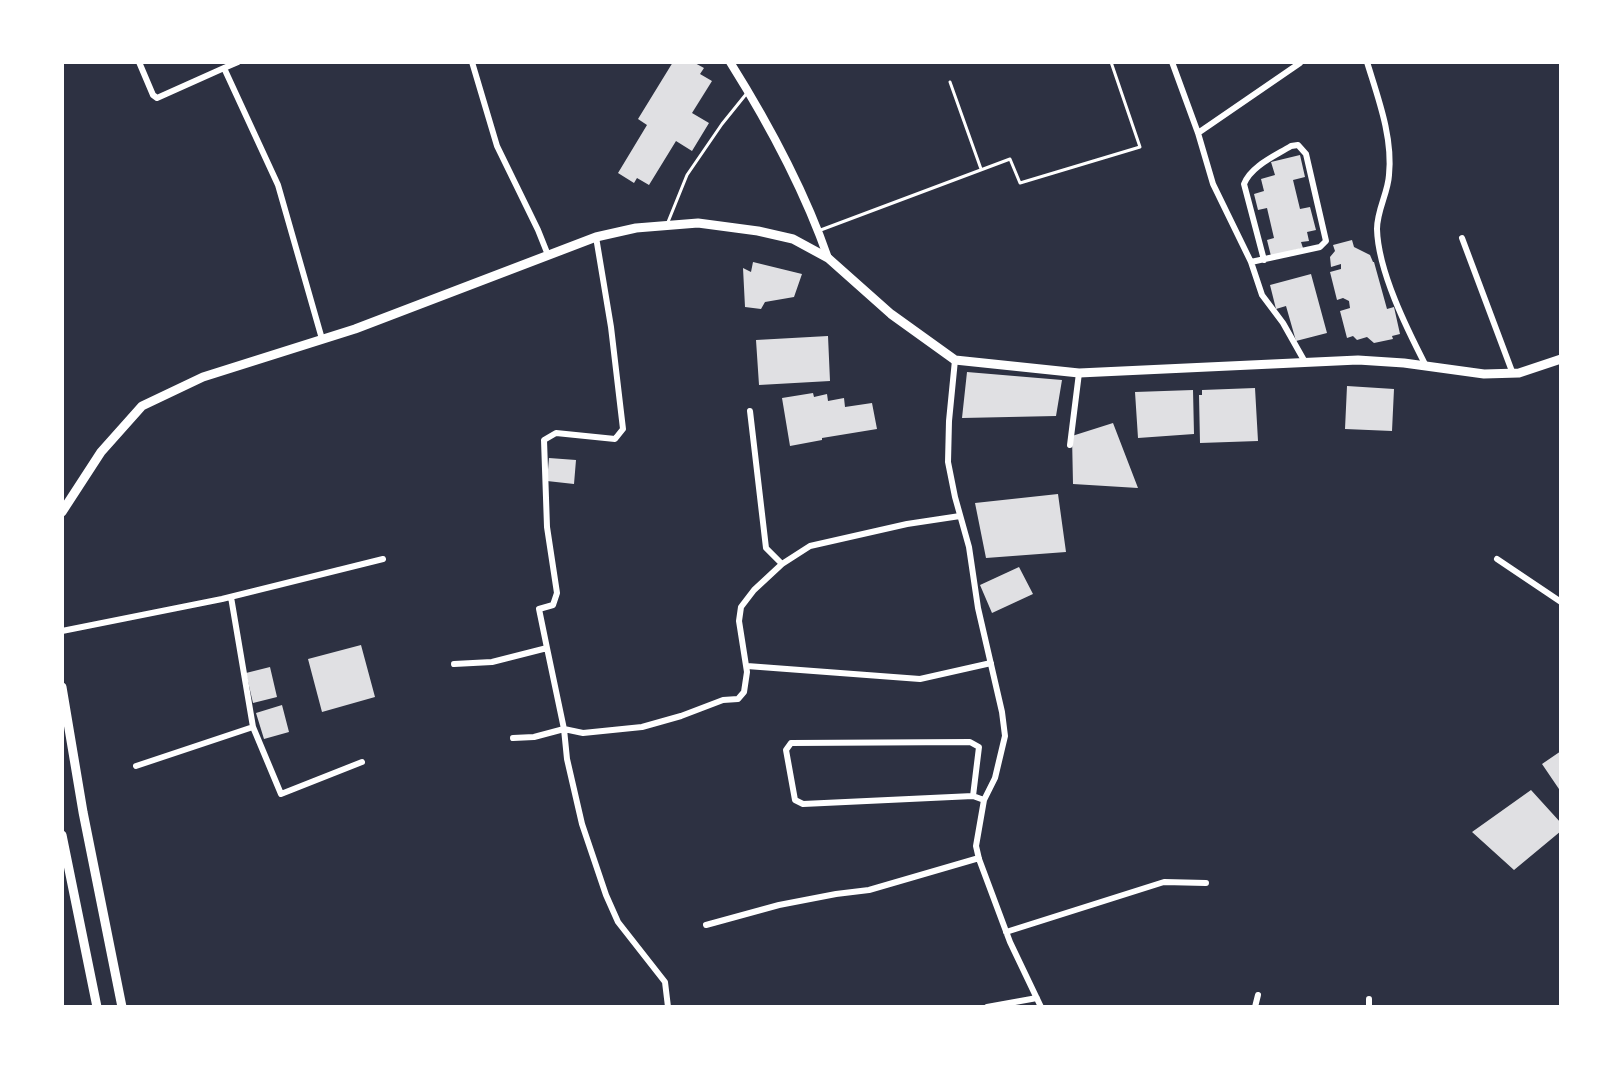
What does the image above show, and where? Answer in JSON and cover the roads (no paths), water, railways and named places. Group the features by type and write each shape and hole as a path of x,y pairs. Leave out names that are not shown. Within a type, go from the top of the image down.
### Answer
{"main road":[{"path":"62,512 101,452 142,406 203,377 355,329 596,237 636,228 698,223 793,239 828,258 891,314 955,360 1079,373 1358,360 1484,374 1513,374 1561,359"},
{"path":"62,687 122,1007"},
{"path":"62,835 97,1007"}],"street":[{"path":"139,62 157,98 238,62"},
{"path":"472,62 497,146 548,255"},
{"path":"730,62 749,92 818,231 828,258"},
{"path":"1172,62 1213,184 1251,262 1262,295 1283,323 1305,362"},
{"path":"1367,62 1380,102 1391,155 1389,180 1377,228 1383,260 1404,324 1426,366"},
{"path":"1198,133 1300,63"},
{"path":"224,68 278,185 322,339"},
{"path":"1251,262 1264,260 1320,247 1326,241 1306,154 1298,145 1291,146 1254,170 1244,184 1264,260"},
{"path":"596,237 623,429 615,439 556,433 544,440 547,527 557,593 553,605 539,609 582,824 618,922 665,982 668,1007"},
{"path":"1462,238 1513,374"},
{"path":"955,360 948,462 969,547 978,608 1005,736 995,778 984,800 976,846 1006,932 1041,1007"},
{"path":"1070,445 1079,373"},
{"path":"750,411 766,548 782,564"},
{"path":"513,738 534,737 564,729 583,733 642,727 723,700 738,699 746,685 747,666 739,621 741,607 782,564 810,546 907,524 960,516"},
{"path":"62,631 231,597 383,559"},
{"path":"1497,559 1561,602"},
{"path":"231,597 253,727 281,794 362,762"},
{"path":"454,664 492,662 547,648"},
{"path":"747,666 920,679 991,663"},
{"path":"136,766 253,727"},
{"path":"973,796 979,747 970,742 791,743 786,750 795,800 803,804 973,796 984,800"},
{"path":"706,925 779,905 869,890 979,858"},
{"path":"1006,932 1155,884 1206,883"},
{"path":"1255,1007 1258,995"},
{"path":"987,1007 1037,998"}],"lane":[{"path":"818,231 1010,159 1020,183 1140,147 1111,62"},
{"path":"950,82 981,169"},
{"path":"667,226 687,175 722,124 749,92"}]}
